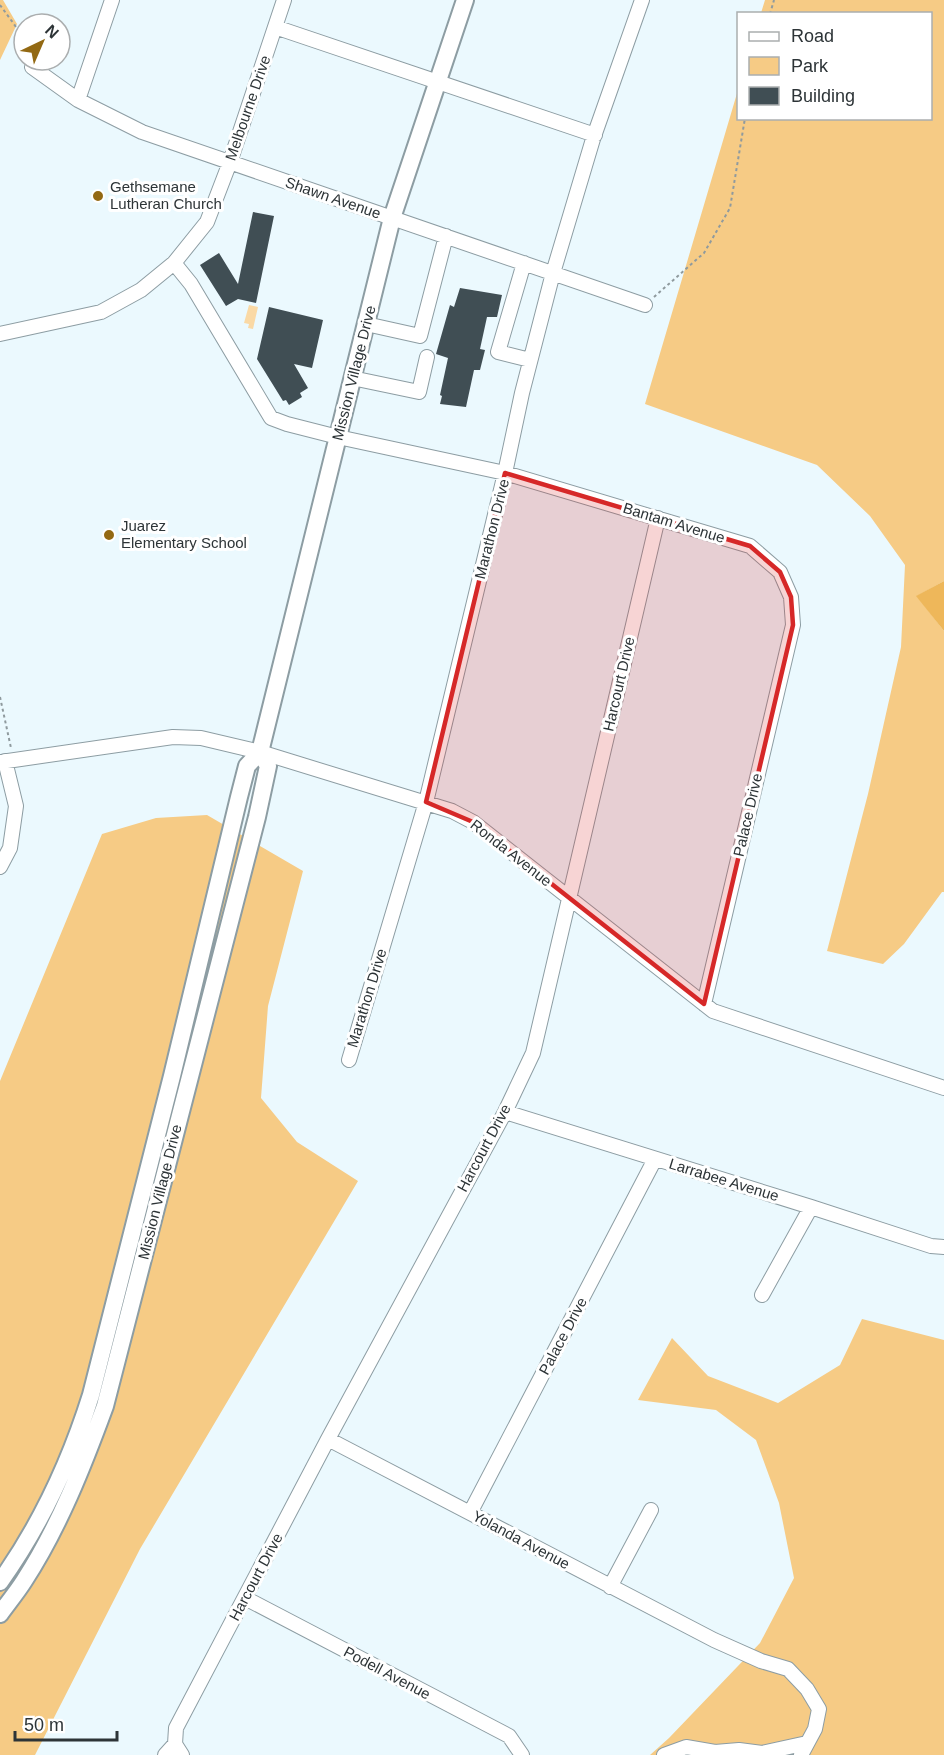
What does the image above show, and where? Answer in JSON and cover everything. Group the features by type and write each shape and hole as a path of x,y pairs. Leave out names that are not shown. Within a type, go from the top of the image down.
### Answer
{"main road":[{"name":"Mission Village Drive","path":"0,1582 25,1543 59,1481 86,1412 169,1087 239,797 248,766 260,752 392,218 465,0"},
{"name":"Mission Village Drive","path":"0,1614 25,1580 60,1516 90,1448 105,1406 257,817 268,766 260,752"}],"street":[{"path":"78,100 112,0"},
{"name":"Melbourne Drive","path":"0,334 101,312 141,290 174,263 207,222 230,162 284,0"},
{"name":"Marathon Drive","path":"349,1060 426,802 522,393 553,273 595,135 642,0"},
{"path":"275,27 595,135"},
{"name":"Shawn Avenue","path":"38,72 78,100 142,132 645,305"},
{"path":"366,324 420,336 446,236"},
{"name":"Bantam Avenue","path":"174,263 191,284 271,418 338,437 505,473 750,546 780,572 791,597 793,625"},
{"path":"524,263 498,352 530,360"},
{"path":"352,378 419,392 427,357"},
{"name":"Harcourt Drive","path":"179,1749 176,1728 504,1112 533,1053 658,518"},
{"name":"Palace Drive","path":"704,1004 793,625"},
{"name":"Ronda Avenue","path":"6,761 173,737 201,738 260,752 452,811 473,822 713,1011 944,1088"},
{"path":"0,867 10,848 16,806 6,761"},
{"name":"Larrabee Avenue","path":"504,1112 931,1246 944,1247"},
{"name":"Palace Drive","path":"470,1513 655,1159"},
{"path":"762,1295 811,1207"},
{"name":"Yolanda Avenue","path":"328,1439 714,1640 761,1661 788,1669 807,1689 819,1709 815,1729 804,1749"},
{"path":"610,1587 651,1510"},
{"name":"Podell Avenue","path":"245,1598 508,1736 522,1755"},
{"path":"664,1755 686,1747 715,1752 739,1750 762,1753 804,1749"},
{"path":"165,1755 179,1749"}],"path":[{"path":"0,5 12,21"},
{"path":"645,305 704,253 730,207 745,120"},
{"path":"0,697 6,727 6,761"}],"highlighted area":[{"path":"505,473 750,546 780,572 791,597 793,625 704,1004 473,822 426,802"}],"green space":[{"path":"0,0 3,0 12,15 12,35 0,60"},
{"path":"765,0 944,0 944,581 917,596 944,631 944,892 904,944 883,964 827,951 868,794 901,647 905,565 870,516 817,465 645,404 737,93 737,120 932,120 932,12 761,12"},
{"path":"207,815 303,871 268,1006 261,1098 297,1142 358,1181 140,1549 35,1755 0,1755 0,1081 102,834 156,818"},
{"path":"862,1319 944,1340 944,1755 650,1755 760,1643 794,1578 779,1503 756,1440 716,1410 638,1400 672,1338 708,1376 778,1403 840,1365"}],"shaded area":[{"path":"249,305 258,307 253,329 248,328 249,324 244,323"},
{"path":"944,581 944,631 916,596"}],"building":[{"path":"253,212 274,216 256,303 238,299 226,306 200,265 219,253 238,284"},
{"path":"460,288 502,295 497,317 487,317 480,349 485,350 480,370 474,370 466,407 440,404 448,358 436,354 450,305 454,307"},
{"path":"269,307 323,320 312,368 294,364 308,388 300,393 302,397 289,405 286,400 283,401 257,359"}],"place":[{"name":"Gethsemane Lutheran Church","path":"98,196"},
{"name":"Juarez Elementary School","path":"109,535"}]}
